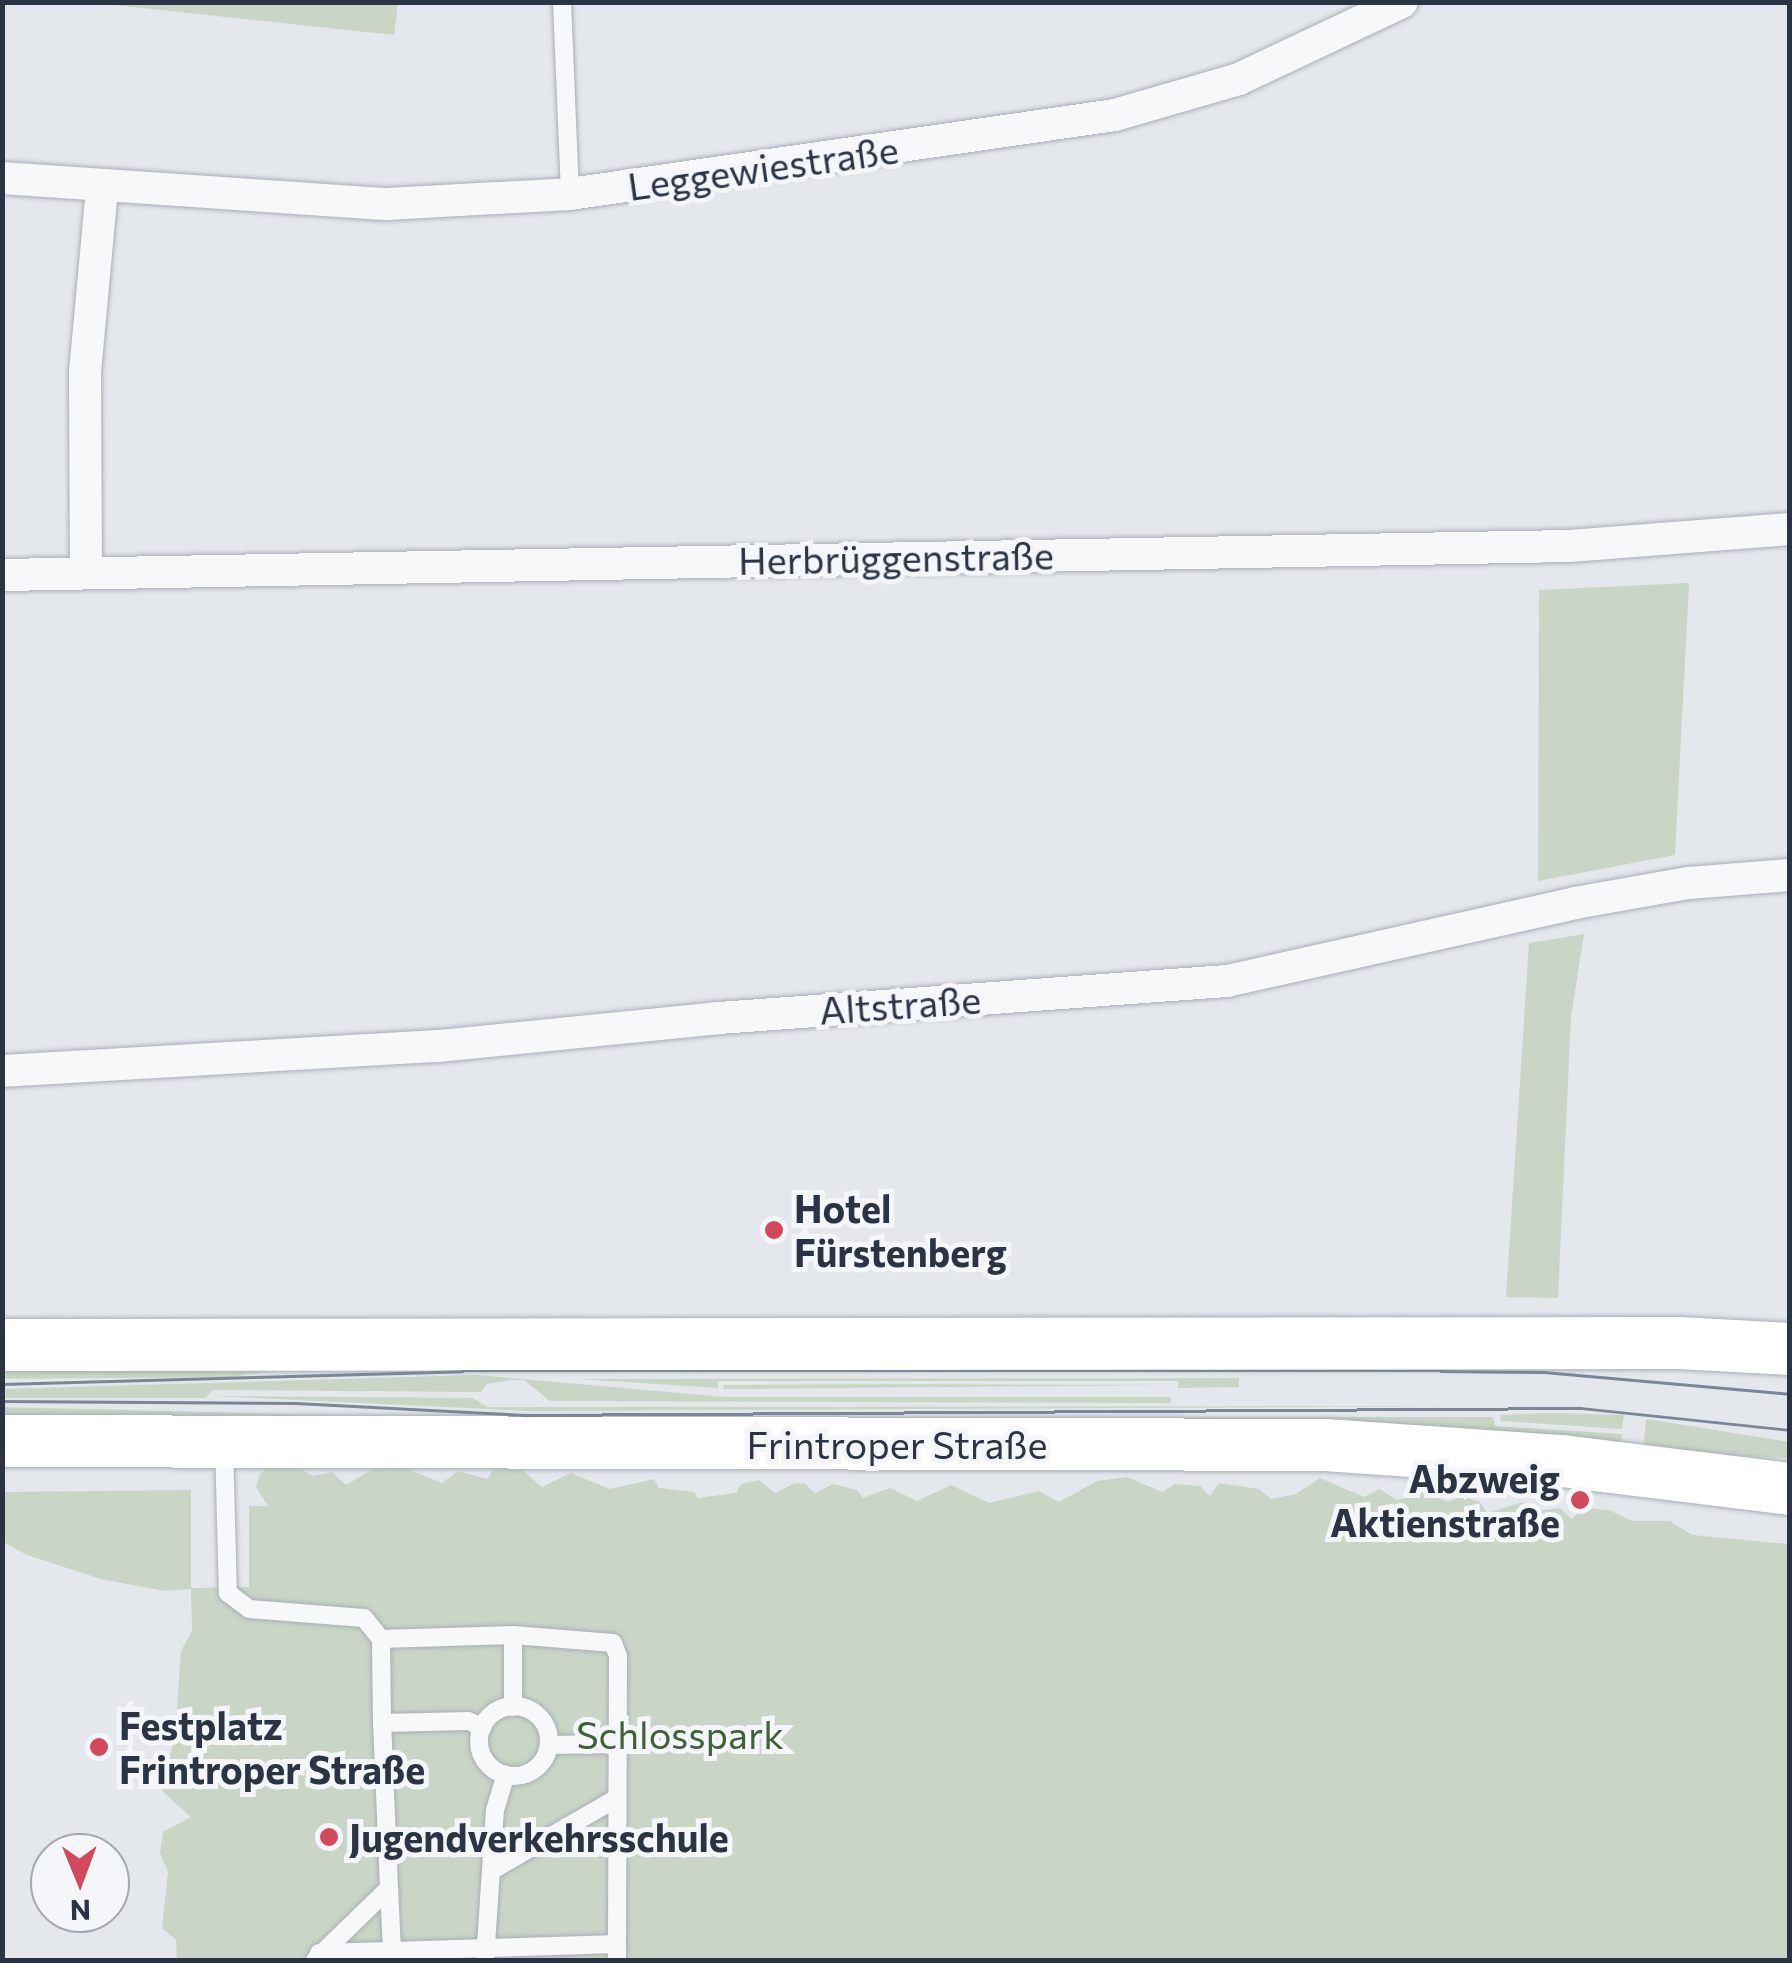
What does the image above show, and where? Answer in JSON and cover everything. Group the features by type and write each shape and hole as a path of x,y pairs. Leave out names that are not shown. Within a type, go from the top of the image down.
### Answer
{"main road":[{"path":"2,1345 1678,1343 1790,1349"},
{"name":"Frintroper Straße","path":"2,1441 1325,1445 1562,1461 1790,1488"}],"street":[{"name":"Leggewiestraße","path":"2,178 102,188 387,204 570,194 1115,115 1239,79 1402,2"},
{"path":"86,571 85,372 102,188"},
{"name":"Herbrüggenstraße","path":"2,576 86,571 1569,546 1790,529"},
{"name":"Altstraße","path":"2,1071 438,1046 719,1018 1227,981 1575,903 1689,884 1790,876"}],"lane":[{"path":"562,2 570,194"},
{"path":"224,1440 228,1593 249,1609 364,1618 381,1639 392,1951"},
{"path":"317,1957 392,1951 486,1955 617,1952 618,1656 612,1642 514,1635 381,1639"},
{"path":"513,1707 514,1635"},
{"path":"513,1707 541,1719 549,1744 533,1771 506,1775 484,1758 483,1727 494,1713 513,1707"},
{"path":"382,1723 468,1721 483,1727"},
{"path":"549,1744 617,1744"},
{"path":"486,1955 498,1788 506,1775"},
{"path":"491,1871 617,1798"},
{"path":"317,1957 389,1888"}],"green space":[{"path":"95,3 398,3 394,35"},
{"path":"1689,583 1675,855 1538,881 1539,590"},
{"path":"1584,934 1571,1017 1558,1298 1506,1297 1529,943"},
{"path":"296,1368 230,1377 3,1379 2,1369"},
{"path":"477,1375 724,1397 1171,1397 1171,1403 550,1401 524,1380 487,1384 481,1392 212,1390 206,1398 2,1398 3,1389"},
{"path":"1239,1378 1239,1387 1178,1388 1178,1381 718,1381 718,1388 579,1379"},
{"path":"913,1384 1170,1385 723,1389 724,1385"},
{"path":"213,1396 472,1398 488,1407 1494,1406 529,1411"},
{"path":"2,1407 406,1417 1493,1417 1495,1426 1622,1434 1620,1449 3,1419"},
{"path":"1500,1415 1624,1415 1622,1429 1501,1421"},
{"path":"1646,1419 1789,1442 1789,1458 1643,1452"},
{"name":"Schlosspark","path":"293,1465 313,1476 332,1472 346,1485 373,1469 405,1468 442,1483 458,1471 487,1479 494,1469 520,1468 542,1487 571,1473 610,1489 654,1479 659,1488 694,1492 698,1498 736,1493 741,1484 759,1480 775,1493 804,1483 815,1493 833,1484 857,1490 863,1498 890,1488 917,1501 951,1485 989,1503 1039,1491 1059,1502 1097,1481 1127,1477 1162,1492 1175,1484 1200,1486 1210,1496 1219,1483 1259,1489 1271,1499 1296,1494 1320,1478 1364,1497 1379,1489 1397,1500 1425,1492 1448,1502 1462,1496 1480,1502 1487,1513 1523,1502 1536,1511 1560,1508 1572,1519 1582,1508 1609,1510 1632,1521 1670,1521 1692,1535 1789,1544 1789,1960 177,1960 176,1940 162,1928 168,1872 160,1853 163,1832 191,1817 162,1791 175,1735 181,1651 192,1631 191,1589 164,1591 101,1579 27,1555 3,1542 2,1492 191,1490 191,1588 249,1587 249,1506 268,1506 256,1487 260,1474 269,1466"}],"tram line":[{"path":"2,1384 462,1371 1441,1371 1545,1372 1790,1394"},
{"path":"2,1401 296,1403 528,1415 1581,1408 1790,1430"}],"place":[{"name":"Hotel Fürstenberg","path":"774,1230"},
{"name":"Abzweig Aktienstraße","path":"1580,1500"},
{"name":"Festplatz Frintroper Straße","path":"99,1747"},
{"name":"Jugendverkehrsschule","path":"329,1837"}]}
